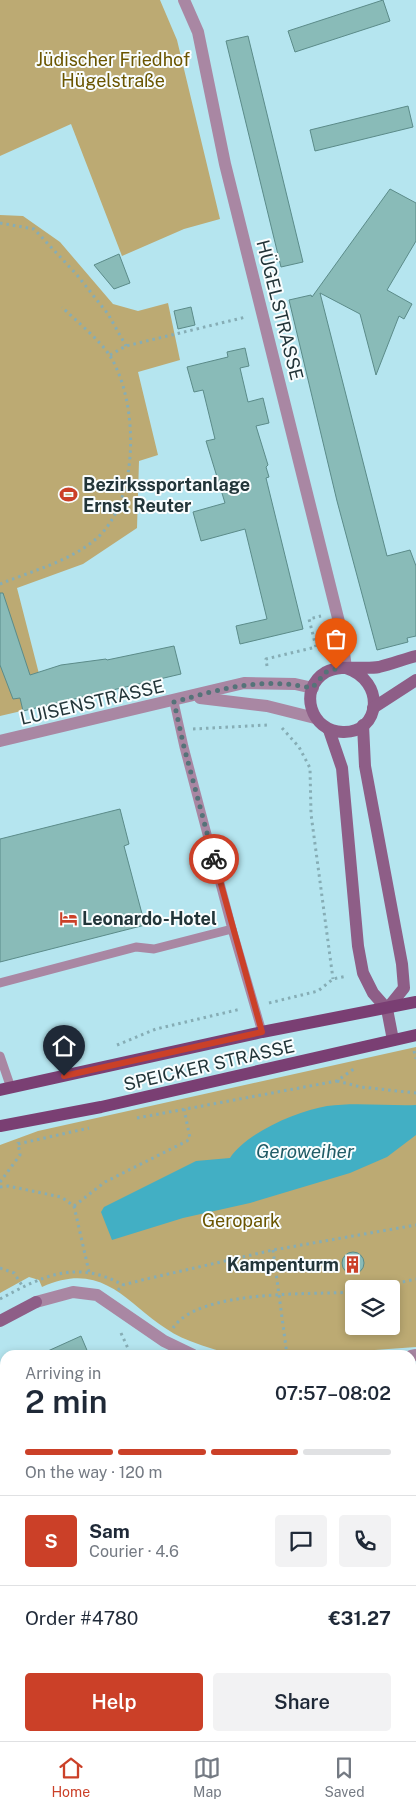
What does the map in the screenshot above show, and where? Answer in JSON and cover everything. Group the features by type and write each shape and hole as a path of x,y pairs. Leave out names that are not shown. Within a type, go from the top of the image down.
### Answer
{"main road":[{"name":"SPEICKER STRASSE","path":"5,1089 262,1032 416,1002"},
{"name":"SPEICKER STRASSE","path":"0,1126 100,1107 416,1035"}],"street":[{"name":"HÜGELSTRASSE","path":"184,0 198,32 225,164 337,612 346,668"},
{"path":"393,1040 388,1008 374,994 363,972 358,946 342,768 329,730 315,718 310,698 312,688 326,672 346,668 378,667 416,656"},
{"path":"346,668 356,672 368,682 374,697 373,708 363,725 365,766 402,964 404,988 388,1008"},
{"path":"373,708 416,680"},
{"name":"LUISENSTRASSE","path":"0,741 174,702 244,684 270,683 312,688"},
{"name":"LUISENSTRASSE","path":"192,696 267,706 315,718"},
{"path":"329,730 347,732 363,725"},
{"path":"0,1322 36,1302 73,1292 97,1295 164,1341 183,1350"}],"lane":[{"path":"174,702 232,929 262,1032"},
{"path":"0,983 136,947 154,949 232,929"},
{"path":"0,1056 5,1089"}],"path":[{"path":"0,222 34,229 77,275 108,314 126,346"},
{"path":"0,584 77,552 98,538 117,513 125,493 131,446 126,405 120,380 110,355 62,307"},
{"path":"110,355 126,346 263,312"},
{"path":"270,683 266,659 316,647 309,619 337,612"},
{"path":"267,706 268,725"},
{"path":"180,730 268,725 285,729 299,747 310,768 311,814 333,979"},
{"path":"112,1047 156,1029 318,991 333,979 363,972"},
{"path":"404,1053 414,1051"},
{"path":"134,1119 337,1081 358,1067"},
{"path":"337,1081 360,1087 416,1093"},
{"path":"74,1206 104,1182 188,1141 190,1138 184,1109"},
{"path":"0,1182 20,1155 14,1123"},
{"path":"18,1144 95,1127"},
{"path":"0,1187 8,1186 61,1197 74,1206 89,1272"},
{"path":"123,1285 273,1250 416,1225"},
{"path":"273,1250 286,1350"},
{"path":"0,1268 14,1273 23,1287"},
{"path":"400,1283 416,1279"},
{"path":"164,1341 178,1321 203,1307 280,1295 345,1292"}],"green space":[{"name":"Jüdischer Friedhof Hügelstraße","path":"0,0 160,0 177,40 220,219 184,229 122,256 71,124 0,156"},
{"name":"Bezirkssportanlage Ernst Reuter","path":"0,215 23,216 60,242 113,304 138,311 168,303 180,360 138,372 158,455 139,461 137,528 83,564 17,588 47,705 0,716"},
{"name":"Geropark","path":"416,1047 416,1347 372,1350 216,1350 190,1341 170,1331 121,1294 105,1284 87,1279 66,1279 42,1287 39,1280 29,1277 0,1293 0,1145 38,1131"}],"water":[{"name":"Geroweiher","path":"338,1105 416,1105 416,1135 387,1157 350,1173 250,1203 183,1218 112,1240 101,1212 104,1207 196,1161 230,1158 248,1140 260,1132 273,1124 301,1113"}],"building":[{"path":"383,0 390,21 295,52 288,31"},
{"path":"248,36 303,262 281,267 226,41"},
{"path":"408,106 413,127 315,151 310,130"},
{"path":"390,189 416,203 416,241 387,290 412,304 404,319 399,316 376,375 360,314 320,293 387,556 410,550 416,566 416,636 407,638 408,642 377,650 337,501 289,300 311,295 312,297"},
{"path":"119,254 130,283 114,289 94,265"},
{"path":"191,307 195,325 178,329 174,311"},
{"path":"245,348 249,366 240,368 248,402 263,398 269,423 256,426 268,465 266,467 269,477 266,478 303,629 240,644 236,626 267,619 245,529 201,541 193,512 225,503 206,441 215,439 203,390 194,392 187,367 228,357 227,352"},
{"path":"0,593 3,593 30,675 61,665 107,660 174,646 181,674 23,711 20,698 13,699 0,665"},
{"path":"120,809 129,844 124,846 145,925 0,962 0,839"},
{"name":"Kampenturm","path":"353,1252 361,1255 364,1263 361,1271 353,1274 345,1271 342,1263 345,1255"},
{"path":"81,1336 87,1350 50,1350"}],"way so far":[{"path":"214,859 174,702 244,684 295,684 312,688 326,672 336,669"}],"place":[{"name":"Bezirkssportanlage Ernst Reuter","path":"69,494"},
{"name":"Leonardo-Hotel","path":"68,918"},
{"name":"Kampenturm","path":"353,1264"}],"route":[{"path":"64,1076 262,1032 214,859"}]}
